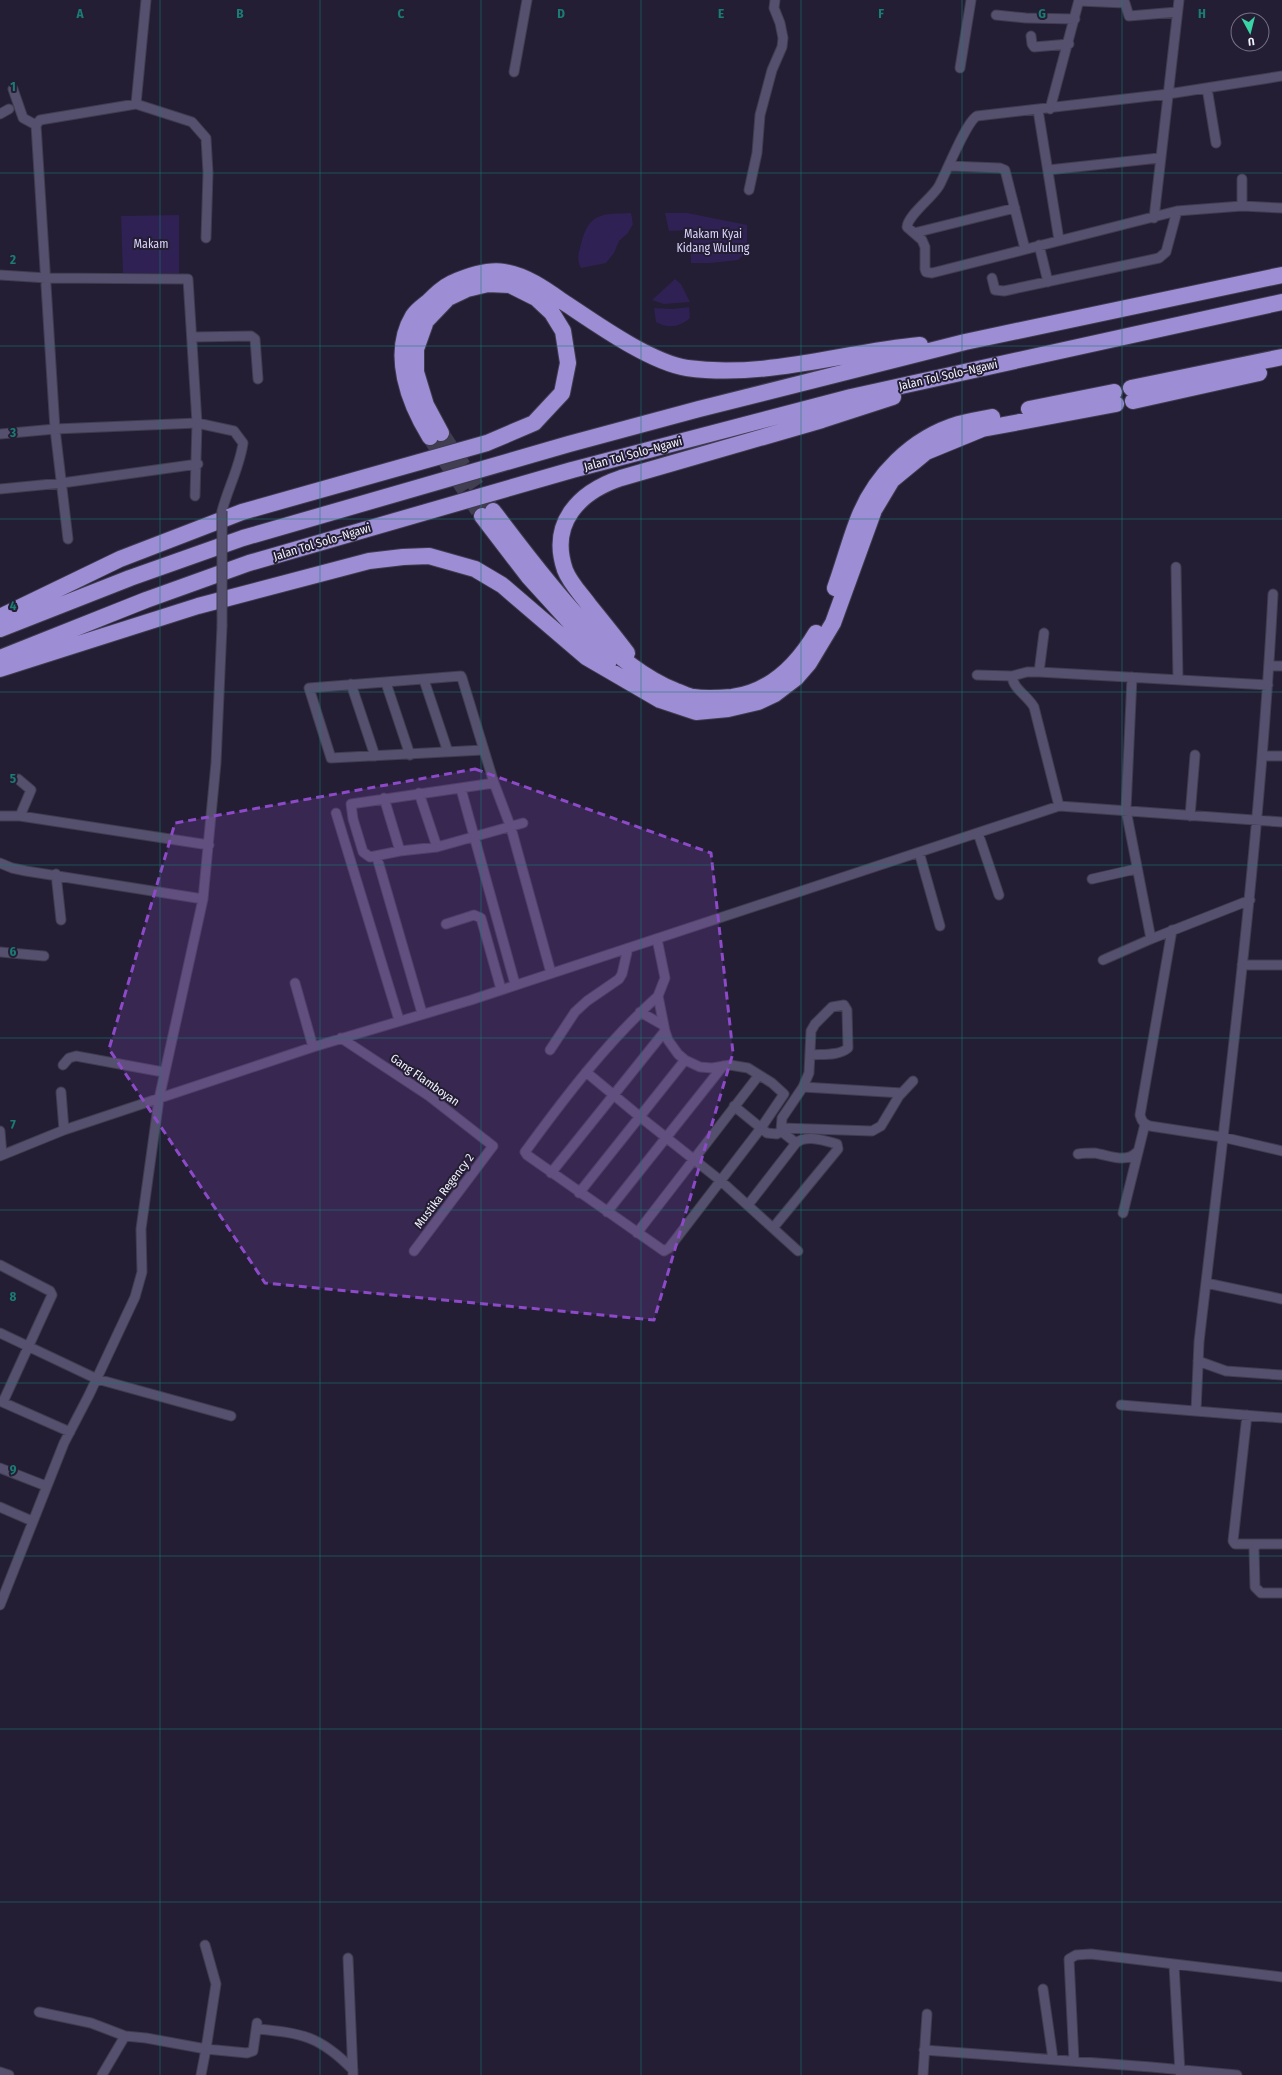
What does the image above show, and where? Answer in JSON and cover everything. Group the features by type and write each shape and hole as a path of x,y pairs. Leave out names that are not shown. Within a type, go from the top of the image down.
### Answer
{"highway":[{"path":"0,617 120,559 242,512 487,443 534,423 562,393 568,363 563,332 552,313 536,298 510,286 488,284 468,289 448,298 426,321 416,348 416,372 435,435 410,401 404,373 404,340 414,315 443,288 468,276 485,272 504,272 537,284 593,322 646,354 686,368 742,371 893,348 966,342"},
{"path":"0,628 130,578 250,535 691,411 966,342 1282,275"},
{"name":"Jalan Tol Solo–Ngawi","path":"0,658 146,600 249,564 350,533 702,435 851,397 985,366 1282,302"},
{"path":"1282,357 1132,395 1282,368"},
{"path":"642,672 576,588 565,570 560,544 564,523 572,509 589,492 606,483 621,478 822,420 985,366"},
{"path":"0,669 198,606 369,562 403,557 429,556 475,569 502,585 545,620 586,657 621,678 660,700 696,712 728,709 758,702 775,694 796,678 809,663 833,623 874,510 892,480 926,452 982,429 1115,398 959,424 922,441 891,464 872,490 857,521 825,616 811,641 782,677 756,691 741,696 713,698 692,697 652,681 642,672 614,653 487,513 528,576 621,678"}],"street":[{"path":"136,104 146,0"},
{"path":"514,72 527,0"},
{"path":"749,190 757,153 756,141 765,94 772,70 782,48 783,38 780,23 774,8 775,0"},
{"path":"960,68 971,0"},
{"path":"1154,218 1159,158 1179,0"},
{"path":"1050,108 1069,44 1079,1 1125,3 1127,5 1127,14 1131,16 1177,12"},
{"path":"996,15 1026,18 1075,19"},
{"path":"1031,36 1034,47 1069,44"},
{"path":"1282,76 1168,94 974,118 968,124 950,166 936,191 909,220 907,227 922,240 925,247 925,269 928,273 1154,218 1177,211 1242,206 1282,208"},
{"path":"1207,88 1216,144"},
{"path":"13,89 23,118 36,125"},
{"path":"68,539 55,429 47,278 36,125 40,120 136,104 192,122 206,138 208,173 206,238"},
{"path":"0,114 9,109"},
{"path":"1038,110 1059,240"},
{"path":"1048,170 1159,158"},
{"path":"950,166 1002,168 1005,170 1025,249"},
{"path":"1242,179 1242,206"},
{"path":"914,233 1015,208"},
{"path":"992,278 995,290 999,292 1163,256 1177,211"},
{"path":"1039,245 1048,282"},
{"path":"0,274 47,278 188,279 198,423 196,496"},
{"path":"192,337 251,336 255,339 256,345 258,379"},
{"path":"0,434 55,429 198,423 234,431 243,443 241,456 222,511 222,626 216,763 203,899 158,1099 141,1229 142,1272 136,1297 70,1432 46,1486 0,1605"},
{"path":"0,490 198,464"},
{"path":"1176,567 1178,680"},
{"path":"1196,1411 1198,1361 1206,1283 1250,900 1256,820 1263,756 1273,594"},
{"path":"1039,672 1044,633"},
{"path":"1269,666 1282,666"},
{"path":"976,675 1012,676 1027,672 1039,672 1268,684"},
{"path":"483,750 332,759 330,757 309,688 461,676 483,750 511,828 550,972"},
{"path":"1012,676 1015,686 1029,698 1034,707 1059,806"},
{"path":"1132,677 1126,810 1136,869 1151,938"},
{"path":"424,680 448,752"},
{"path":"386,683 410,755"},
{"path":"351,684 375,756"},
{"path":"1190,816 1195,755"},
{"path":"1263,756 1282,756"},
{"path":"18,779 30,790 20,816"},
{"path":"494,783 351,804 353,819 363,852 367,856 374,857 400,851 437,847 511,828 523,823"},
{"path":"461,789 515,984"},
{"path":"419,793 437,847"},
{"path":"384,798 400,851"},
{"path":"0,1131 1,1155 64,1130 313,1047 422,1013 471,1000 550,972 628,948 1059,806 1282,822"},
{"path":"336,813 399,1020"},
{"path":"0,816 20,816 209,845"},
{"path":"978,833 999,895"},
{"path":"919,852 940,926"},
{"path":"378,861 422,1013"},
{"path":"0,863 12,868 203,899"},
{"path":"1092,879 1136,869"},
{"path":"56,874 61,920"},
{"path":"1103,960 1151,938 1250,900"},
{"path":"446,924 474,915 481,918 501,989"},
{"path":"1123,1213 1144,1124 1140,1116 1172,930"},
{"path":"657,938 665,978 658,996 640,1012 586,1072 525,1152 551,1173 660,1249 668,1250 762,1128 784,1094 772,1083 742,1066 723,1066 712,1068 700,1067 685,1060 672,1046 664,1028 658,996"},
{"path":"550,1050 575,1012 587,1001 619,979 622,974 628,948"},
{"path":"0,952 44,956"},
{"path":"1242,965 1282,965"},
{"path":"295,982 313,1047"},
{"path":"796,1143 782,1130 782,1118 803,1087 809,1073 811,1031 815,1024 832,1007 844,1005 847,1010 848,1048 844,1052 811,1055"},
{"path":"640,1012 664,1028"},
{"path":"551,1173 664,1028"},
{"name":"Gang Flamboyan","path":"341,1038 429,1096 493,1146"},
{"path":"63,1065 69,1058 76,1056 163,1072"},
{"path":"579,1193 638,1116 685,1060"},
{"path":"607,1212 723,1066"},
{"path":"586,1072 638,1116 721,1181 798,1252"},
{"path":"637,1233 758,1075"},
{"path":"734,1106 767,1133 772,1134 782,1130 872,1131 880,1126 902,1093 913,1081"},
{"path":"803,1087 902,1093"},
{"path":"61,1092 64,1130"},
{"path":"1144,1124 1222,1137 1282,1151"},
{"path":"748,1205 796,1143 804,1139 822,1140 837,1144 838,1149 773,1228"},
{"name":"Mustika Regency 2","path":"414,1252 493,1146"},
{"path":"1078,1154 1092,1153 1124,1159 1130,1158 1137,1152"},
{"path":"0,1265 52,1293 29,1347 2,1401 70,1432"},
{"path":"1206,1283 1282,1299"},
{"path":"0,1333 97,1379 231,1416"},
{"path":"1198,1361 1226,1371 1282,1375"},
{"path":"1121,1405 1282,1418"},
{"path":"1247,1415 1233,1541 1235,1544 1282,1544"},
{"path":"0,1468 46,1486"},
{"path":"0,1507 32,1521"},
{"path":"1256,1545 1254,1549 1255,1587 1260,1593 1282,1593"},
{"path":"201,2075 216,1984 205,1945"},
{"path":"1074,2060 1069,1959 1076,1955 1091,1954 1282,1978"},
{"path":"348,1958 353,2072"},
{"path":"1174,1965 1180,2072"},
{"path":"1043,1990 1053,2059"},
{"path":"39,2012 91,2023 125,2036 146,2038 206,2049 251,2053 255,2048 257,2026 314,2039 330,2048 353,2072"},
{"path":"923,2075 927,2014"},
{"path":"102,2075 125,2036"},
{"path":"924,2050 1074,2060 1180,2072 1237,2075"},
{"path":"0,2072 9,2075"}],"highlighted area":[{"path":"475,769 711,853 733,1053 654,1320 265,1283 109,1049 175,823"}],"green space":[{"path":"631,213 633,224 628,233 619,241 614,253 606,263 581,268 578,259 579,250 584,234 593,220 605,215"},
{"name":"Makam Kyai Kidang Wulung","path":"665,213 687,213 747,225 747,246 744,254 738,260 711,263 691,263 690,230 669,231"},
{"name":"Makam","path":"179,215 179,273 123,273 121,216"},
{"path":"675,279 681,284 690,302 664,304 652,300"},
{"path":"689,307 690,318 678,325 665,326 656,322 654,308 673,309"}],"tunnel":[{"path":"441,433 493,511"},
{"path":"430,437 482,516"}]}
